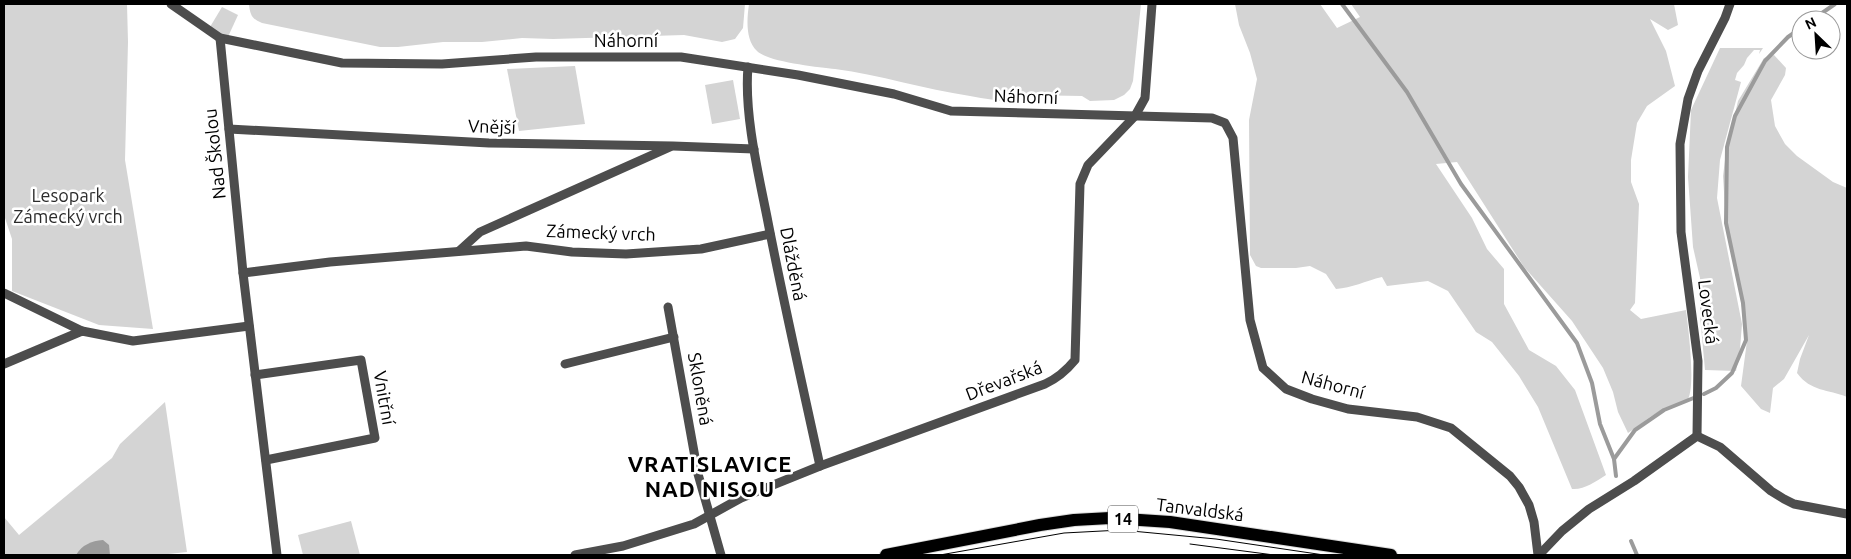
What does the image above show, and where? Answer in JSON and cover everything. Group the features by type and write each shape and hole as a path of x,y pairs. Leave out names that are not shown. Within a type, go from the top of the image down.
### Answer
{"main road":[{"name":"Tanvaldská","path":"886,555 1040,525 1074,520 1110,518 1170,522 1391,555"}],"street":[{"path":"171,4 220,38"},
{"name":"Dřevařská","path":"709,516 741,498 820,466 1046,384 1065,372 1075,360 1080,184 1088,165 1135,116 1145,98 1152,4"},
{"name":"Lovecká","path":"1696,436 1698,361 1681,232 1680,144 1688,99 1698,70 1725,18 1730,4"},
{"name":"Náhorní","path":"220,38 342,63 362,64 442,64 536,57 681,57 798,75 894,94 951,111 1212,118 1225,124 1234,138 1250,320 1263,368 1286,388 1312,399 1348,408 1417,417 1451,428 1510,476 1519,487 1532,514 1539,555"},
{"name":"Nad Školou","path":"220,38 243,273 277,555"},
{"name":"Dlážděná","path":"748,67 746,86 754,149 770,234 820,466"},
{"name":"Vnější","path":"229,128 489,144 754,149"},
{"name":"Zámecký vrch","path":"459,251 480,232 673,146"},
{"name":"Zámecký vrch","path":"243,273 330,262 526,246 572,252 626,254 701,249 770,234"},
{"path":"4,293 82,330 133,341 249,326"},
{"name":"Skloněná","path":"668,307 698,474 709,516"},
{"path":"4,364 82,330"},
{"path":"564,364 674,337"},
{"name":"Vnitřní","path":"255,375 361,360 375,438 266,460"},
{"path":"1539,555 1562,531 1589,509 1634,481 1696,436 1720,447 1784,500 1794,504 1847,514"},
{"path":"575,555 624,546 694,524 709,516 721,555"}],"green space":[{"name":"Lesopark Zámecký vrch","path":"4,4 127,4 125,160 153,329 99,325 12,291 12,239 4,215"},
{"path":"249,4 745,4 743,28 735,39 722,42 684,35 553,39 522,38 380,47 262,23 252,16"},
{"path":"749,4 1141,4 1133,81 1130,89 1124,95 1114,100 1090,101 1082,96 1024,95 1019,101 1013,101 994,100 953,93 869,75 771,58 757,51 750,41 747,22"},
{"path":"1235,4 1320,4 1337,28 1360,17 1351,4 1674,4 1678,25 1668,30 1650,19 1666,51 1675,86 1647,106 1637,123 1631,160 1631,182 1639,204 1635,303 1630,310 1641,319 1686,310 1690,344 1691,386 1686,402 1659,411 1628,433 1618,412 1613,392 1603,368 1572,321 1524,267 1457,162 1436,164 1472,218 1487,249 1504,269 1504,304 1529,350 1556,366 1575,390 1606,475 1589,485 1572,489 1538,407 1519,376 1492,342 1476,332 1448,291 1428,281 1387,286 1382,277 1336,289 1326,274 1310,266 1261,268 1256,266 1250,255 1249,120 1257,79 1250,53 1239,25"},
{"path":"222,7 238,15 227,39 210,27"},
{"path":"1720,48 1763,48 1759,54 1760,50 1754,50 1737,73 1735,80 1741,82 1720,160 1717,198 1742,324 1736,371 1705,370 1700,316 1700,278 1693,247 1688,177 1691,110"},
{"path":"1774,55 1786,68 1785,75 1771,100 1775,126 1785,144 1797,156 1833,182 1847,188 1847,397 1814,387 1797,373 1809,335 1784,379 1773,388 1770,413 1761,409 1741,386 1747,341 1737,275 1726,224 1723,176 1726,152 1738,101 1764,58"},
{"path":"575,66 585,124 519,131 507,69"},
{"path":"733,80 740,119 712,124 705,85"},
{"path":"165,402 187,552 159,555 4,555 4,517 19,535 112,458 120,444"},
{"path":"351,521 360,555 303,555 298,535"}],"shaded area":[{"path":"103,540 109,545 110,555 76,555 87,544"}],"waterway":[{"path":"1342,4 1407,92 1461,184 1577,343 1592,383 1600,424 1614,459 1616,476"},
{"path":"1826,10 1835,4"},
{"path":"1704,394 1716,388 1732,373 1746,340 1743,303 1726,223 1727,147 1735,116 1765,61 1791,35"},
{"path":"1614,459 1635,430 1664,410 1696,397"},
{"path":"1631,541 1637,555"}],"tram line":[{"path":"940,555 1064,533 1121,530 1216,539 1324,555"},
{"path":"1190,544 1274,555"}],"district":[{"name":"VRATISLAVICE NAD NISOU","path":"710,476"}]}
